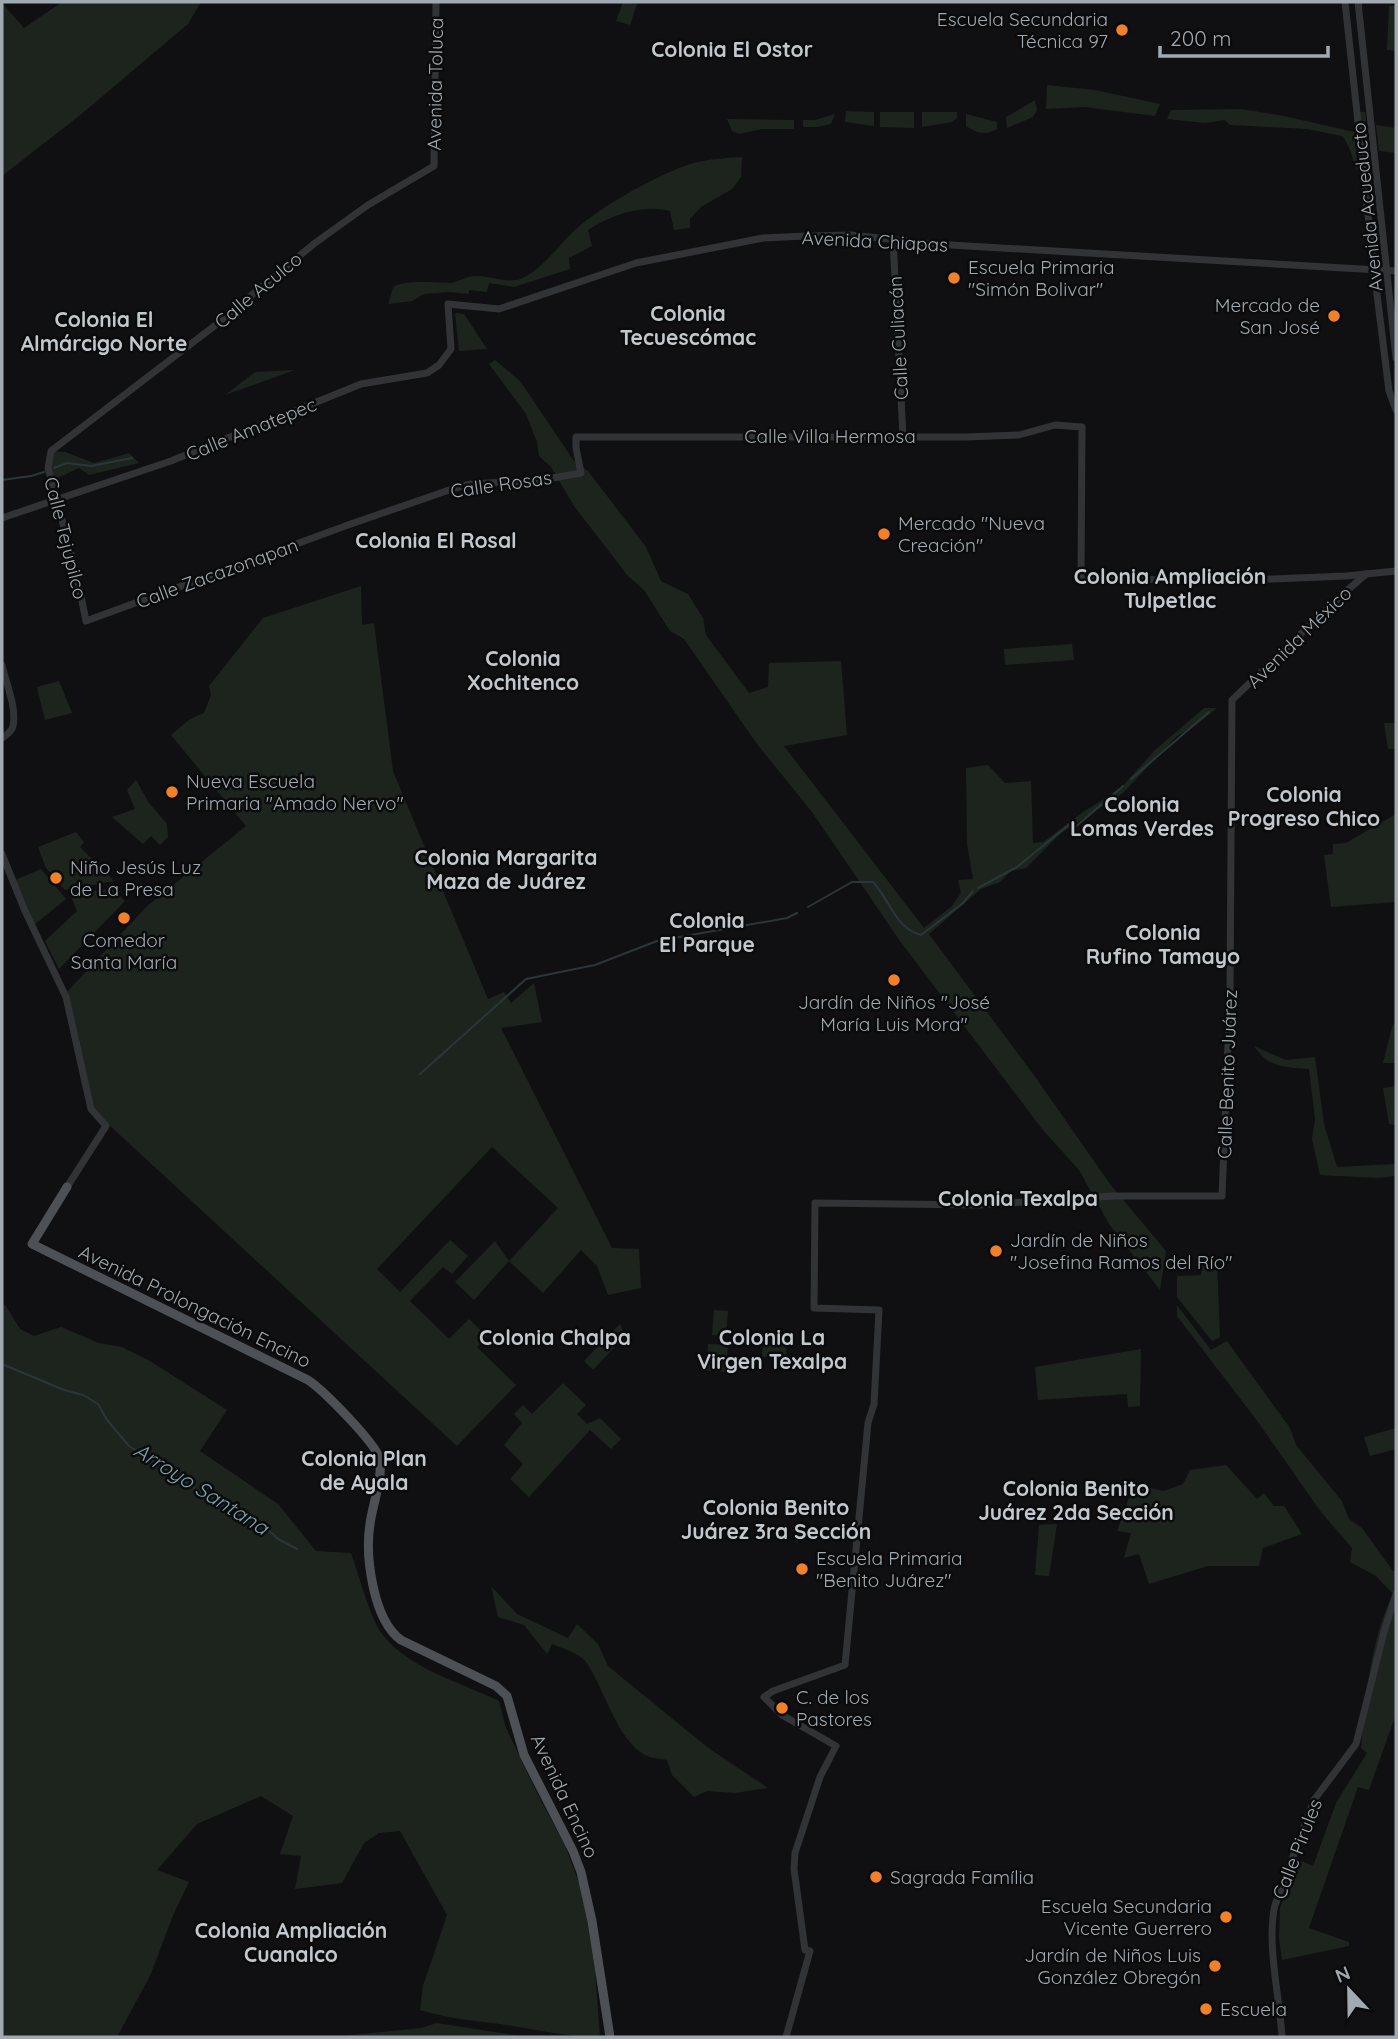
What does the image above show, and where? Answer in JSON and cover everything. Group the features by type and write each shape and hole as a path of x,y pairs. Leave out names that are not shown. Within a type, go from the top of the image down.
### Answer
{"main road":[{"name":"Avenida Prolongación Encino","path":"67,1187 32,1244 280,1364 322,1390 373,1446 380,1459 370,1523 368,1558"},
{"name":"Avenida Encino","path":"368,1558 381,1611 396,1636 502,1689 508,1696 524,1755 581,1872 593,1921 610,2037"}],"street":[{"name":"Avenida Toluca","path":"434,166 436,2"},
{"name":"Avenida Acueducto","path":"1345,2 1389,391 1396,410"},
{"name":"Avenida Acueducto","path":"1358,2 1396,358"},
{"name":"Calle Aculco","path":"49,454 54,447 213,327 314,243 368,205 434,166"},
{"name":"Avenida Chiapas","path":"449,304 499,309 636,263 763,238 851,235 1396,271"},
{"name":"Calle Culiacán","path":"894,239 903,437"},
{"name":"Calle Amatepec","path":"2,518 171,461 300,411 361,384 430,372 451,349 449,304"},
{"name":"Calle Villa Hermosa","path":"576,437 1008,436 1055,425 1082,427 1082,580 1232,580 1366,573"},
{"name":"Calle Rosas","path":"348,525 464,486 541,480 581,473 576,437"},
{"name":"Calle Tejupilco","path":"49,454 48,468 86,621"},
{"name":"Calle Zacazonapan","path":"86,621 348,525"},
{"path":"1366,573 1396,571"},
{"name":"Avenida México","path":"1232,701 1366,573"},
{"path":"2,665 13,725 10,732 2,738"},
{"name":"Calle Benito Juárez","path":"786,2037 807,1950 794,1869 795,1853 820,1777 836,1746 782,1715 764,1697 773,1691 845,1665 868,1423 874,1404 878,1310 814,1308 815,1203 979,1205 1102,1196 1222,1196 1230,994 1232,701"},
{"path":"2,854 38,941 66,997 91,1110 106,1126 67,1187"},
{"name":"Calle Pirules","path":"1282,2037 1275,1965 1275,1905 1314,1800 1356,1744 1396,1594"}],"shaded area":[{"path":"62,2 201,2 188,24 79,116 2,176 2,3 24,28"},
{"path":"623,2 637,4 630,25 616,21"},
{"path":"1389,6 1396,6 1396,51 1387,50"},
{"path":"1047,85 1095,90 1160,104 1155,116 1085,107 1046,109"},
{"path":"1035,100 1037,110 1033,117 1007,128 1006,117"},
{"path":"1241,109 1354,132 1358,172 1342,136 1307,129 1230,125 1225,120 1205,123 1167,119 1171,110"},
{"path":"846,111 874,112 874,126 845,122"},
{"path":"880,112 914,112 914,128 880,127"},
{"path":"922,112 957,112 957,118 952,122 922,127"},
{"path":"1360,112 1365,112 1371,169 1367,170"},
{"path":"835,114 831,124 803,127 803,120 815,120"},
{"path":"966,114 997,122 997,129 985,133 974,130 966,126"},
{"path":"727,119 794,120 794,129 762,129 739,134 732,131"},
{"path":"1376,125 1396,128 1396,153 1379,151"},
{"path":"742,157 741,177 732,189 701,207 690,219 690,228 674,230 670,211 648,209 627,212 588,230 592,246 569,258 570,269 514,287 489,283 487,292 469,290 469,294 424,294 412,301 388,304 393,288 403,283 450,283 476,276 505,280 523,278 543,263 585,222 631,192 665,174 694,163"},
{"path":"455,313 464,314 487,349 459,351"},
{"path":"495,360 520,381 574,461 588,471 646,547 661,581 688,594 703,618 706,635 749,693 768,687 769,663 841,661 847,735 784,746 924,928 951,907 961,893 958,880 973,879 967,844 966,768 988,765 1005,783 1031,781 1033,843 1043,842 1120,789 1155,750 1204,708 1217,708 1195,726 1177,736 1123,793 1061,833 1026,868 1011,871 1000,882 981,889 929,934 1036,1078 1110,1184 1166,1251 1160,1290 1109,1224 1079,1170 1042,1129 900,941 812,812 757,744 684,639 670,631 644,590 628,576 574,506 551,467 539,456 537,442 526,414 489,364"},
{"path":"295,370 225,395 255,372"},
{"path":"50,451 65,452 94,463 129,453 139,463 89,475 79,468 51,481"},
{"path":"361,586 362,625 374,623 393,771 488,999 504,992 511,1003 534,983 542,1022 501,1028 612,1248 639,1249 641,1288 608,1295 597,1266 581,1250 543,1293 509,1261 558,1208 492,1147 377,1269 400,1292 450,1240 468,1256 452,1274 443,1267 410,1301 449,1339 469,1319 487,1336 477,1347 516,1385 457,1446 95,1112 67,992 146,907 246,826 171,735 190,719 204,713 211,695 209,686 263,618"},
{"path":"1072,644 1074,660 1005,665 1004,649"},
{"path":"59,681 72,713 45,720 37,687"},
{"path":"1384,723 1396,723 1396,749 1388,749"},
{"path":"136,780 149,803 167,824 168,837 160,845 151,836 143,844 112,817 135,809 127,790"},
{"path":"1396,814 1396,902 1331,907 1324,855 1333,854 1333,844 1346,843"},
{"path":"76,832 84,842 80,847 114,881 65,890 46,868 38,847"},
{"path":"41,869 66,899 34,925 15,880"},
{"path":"112,889 125,901 59,969 45,941 77,911 70,894"},
{"path":"1396,1020 1396,1063 1383,1063 1392,1027"},
{"path":"1254,1046 1286,1060 1315,1057 1324,1124 1337,1167 1396,1164 1396,1176 1378,1178 1320,1175 1312,1139 1315,1119 1309,1069 1285,1067 1271,1062"},
{"path":"1396,1086 1396,1125 1389,1124 1383,1088"},
{"path":"495,1241 509,1261 474,1300 455,1282"},
{"path":"1217,1262 1220,1337 1212,1341 1177,1297 1177,1276 1201,1275 1202,1264"},
{"path":"2,1304 20,1329 34,1336 61,1327 99,1343 122,1347 150,1361 227,1410 200,1451 278,1504 316,1551 351,1553 378,1627 406,1657 436,1674 499,1701 506,1728 565,1845 591,1916 600,2037 565,2035 442,2016 420,2010 423,1986 447,1915 400,1831 379,1833 364,1843 342,1883 295,1889 301,1856 280,1854 293,1816 261,1796 197,1824 157,1870 189,1882 150,1976 117,2037 2,2037"},
{"path":"1177,1305 1211,1350 1227,1341 1290,1428 1296,1445 1342,1501 1349,1519 1362,1528 1393,1571 1396,1570 1396,1714 1369,1790 1358,1787 1309,1928 1349,1942 1349,1946 1282,1960 1279,1938 1280,1908 1299,1860 1313,1866 1336,1803 1367,1753 1361,1748 1370,1669 1379,1631 1393,1594 1376,1576 1350,1562 1352,1548 1321,1512 1258,1422 1177,1316"},
{"path":"714,1310 728,1311 726,1336 712,1335"},
{"path":"620,1324 625,1336 593,1370 584,1361"},
{"path":"763,1337 787,1338 786,1358 762,1357"},
{"path":"708,1344 728,1345 726,1372 707,1371"},
{"path":"1141,1349 1140,1406 1128,1407 1127,1394 1038,1400 1035,1367"},
{"path":"563,1383 586,1405 577,1414 587,1424 600,1418 621,1439 611,1449 590,1430 529,1497 510,1479 523,1464 504,1445 522,1423 514,1414 523,1405 532,1414"},
{"path":"1396,1428 1396,1449 1370,1456 1364,1437"},
{"path":"1226,1465 1257,1499 1264,1493 1274,1506 1284,1506 1302,1534 1263,1548 1259,1566 1208,1566 1149,1584 1139,1554 1124,1558 1131,1533 1117,1531 1134,1484 1164,1491 1183,1484 1190,1470"},
{"path":"1057,1524 1049,1576 1035,1575 1039,1525"},
{"path":"491,1586 517,1614 568,1638 577,1624 598,1644 608,1666 707,1747 768,1788 735,1793 707,1791 694,1797 672,1775 667,1760 645,1755 626,1737 583,1659 552,1644 547,1654 524,1625 498,1617"},
{"path":"437,2023 527,2037 332,2037 421,2028"}],"waterway":[{"path":"54,468 67,463 91,466 132,458"},
{"path":"2,480 44,472"},
{"path":"1131,779 1209,712"},
{"path":"978,888 1017,867 1071,823 1073,829 1123,786"},
{"path":"808,907 852,882 873,882 899,920 921,935 963,903 973,891"},
{"path":"420,1074 526,979 595,965 657,941 787,918 797,913"},
{"name":"Arroyo Santana","path":"2,1364 64,1390 83,1395 98,1404 107,1420 129,1446 219,1504 265,1527 278,1539 297,1549"}],"place":[{"name":"Escuela Secundaria Técnica 97","path":"1122,30"},
{"name":"Escuela Primaria \"Simón Bolivar\"","path":"954,278"},
{"name":"Mercado de San José","path":"1334,316"},
{"name":"Mercado \"Nueva Creación\"","path":"884,534"},
{"name":"Nueva Escuela Primaria \"Amado Nervo\"","path":"172,792"},
{"name":"Niño Jesús Luz de La Presa","path":"56,878"},
{"name":"Comedor Santa María","path":"124,918"},
{"name":"Jardín de Niños \"José María Luis Mora\"","path":"894,980"},
{"name":"Jardín de Niños \"Josefina Ramos del Río\"","path":"996,1251"},
{"name":"Escuela Primaria \"Benito Juárez\"","path":"802,1569"},
{"name":"C. de los Pastores","path":"782,1708"},
{"name":"Sagrada Família","path":"876,1877"},
{"name":"Escuela Secundaria Vicente Guerrero","path":"1226,1917"},
{"name":"Jardín de Niños Luis González Obregón","path":"1215,1966"},
{"name":"Escuela","path":"1206,2009"}],"district":[{"name":"Colonia El Ostor","path":"732,50"},
{"name":"Colonia Tecuescómac","path":"688,326"},
{"name":"Colonia El Almárcigo Norte","path":"104,332"},
{"name":"Colonia El Rosal","path":"436,541"},
{"name":"Colonia Ampliación Tulpetlac","path":"1170,589"},
{"name":"Colonia Xochitenco","path":"523,671"},
{"name":"Colonia Progreso Chico","path":"1304,807"},
{"name":"Colonia Lomas Verdes","path":"1142,817"},
{"name":"Colonia Margarita Maza de Juárez","path":"506,870"},
{"name":"Colonia El Parque","path":"707,933"},
{"name":"Colonia Rufino Tamayo","path":"1163,945"},
{"name":"Colonia Texalpa","path":"1018,1199"},
{"name":"Colonia Chalpa","path":"555,1338"},
{"name":"Colonia La Virgen Texalpa","path":"772,1350"},
{"name":"Colonia Plan de Ayala","path":"364,1471"},
{"name":"Colonia Benito Juárez 2da Sección","path":"1076,1501"},
{"name":"Colonia Benito Juárez 3ra Sección","path":"776,1520"},
{"name":"Colonia Ampliación Cuanalco","path":"291,1943"}]}
